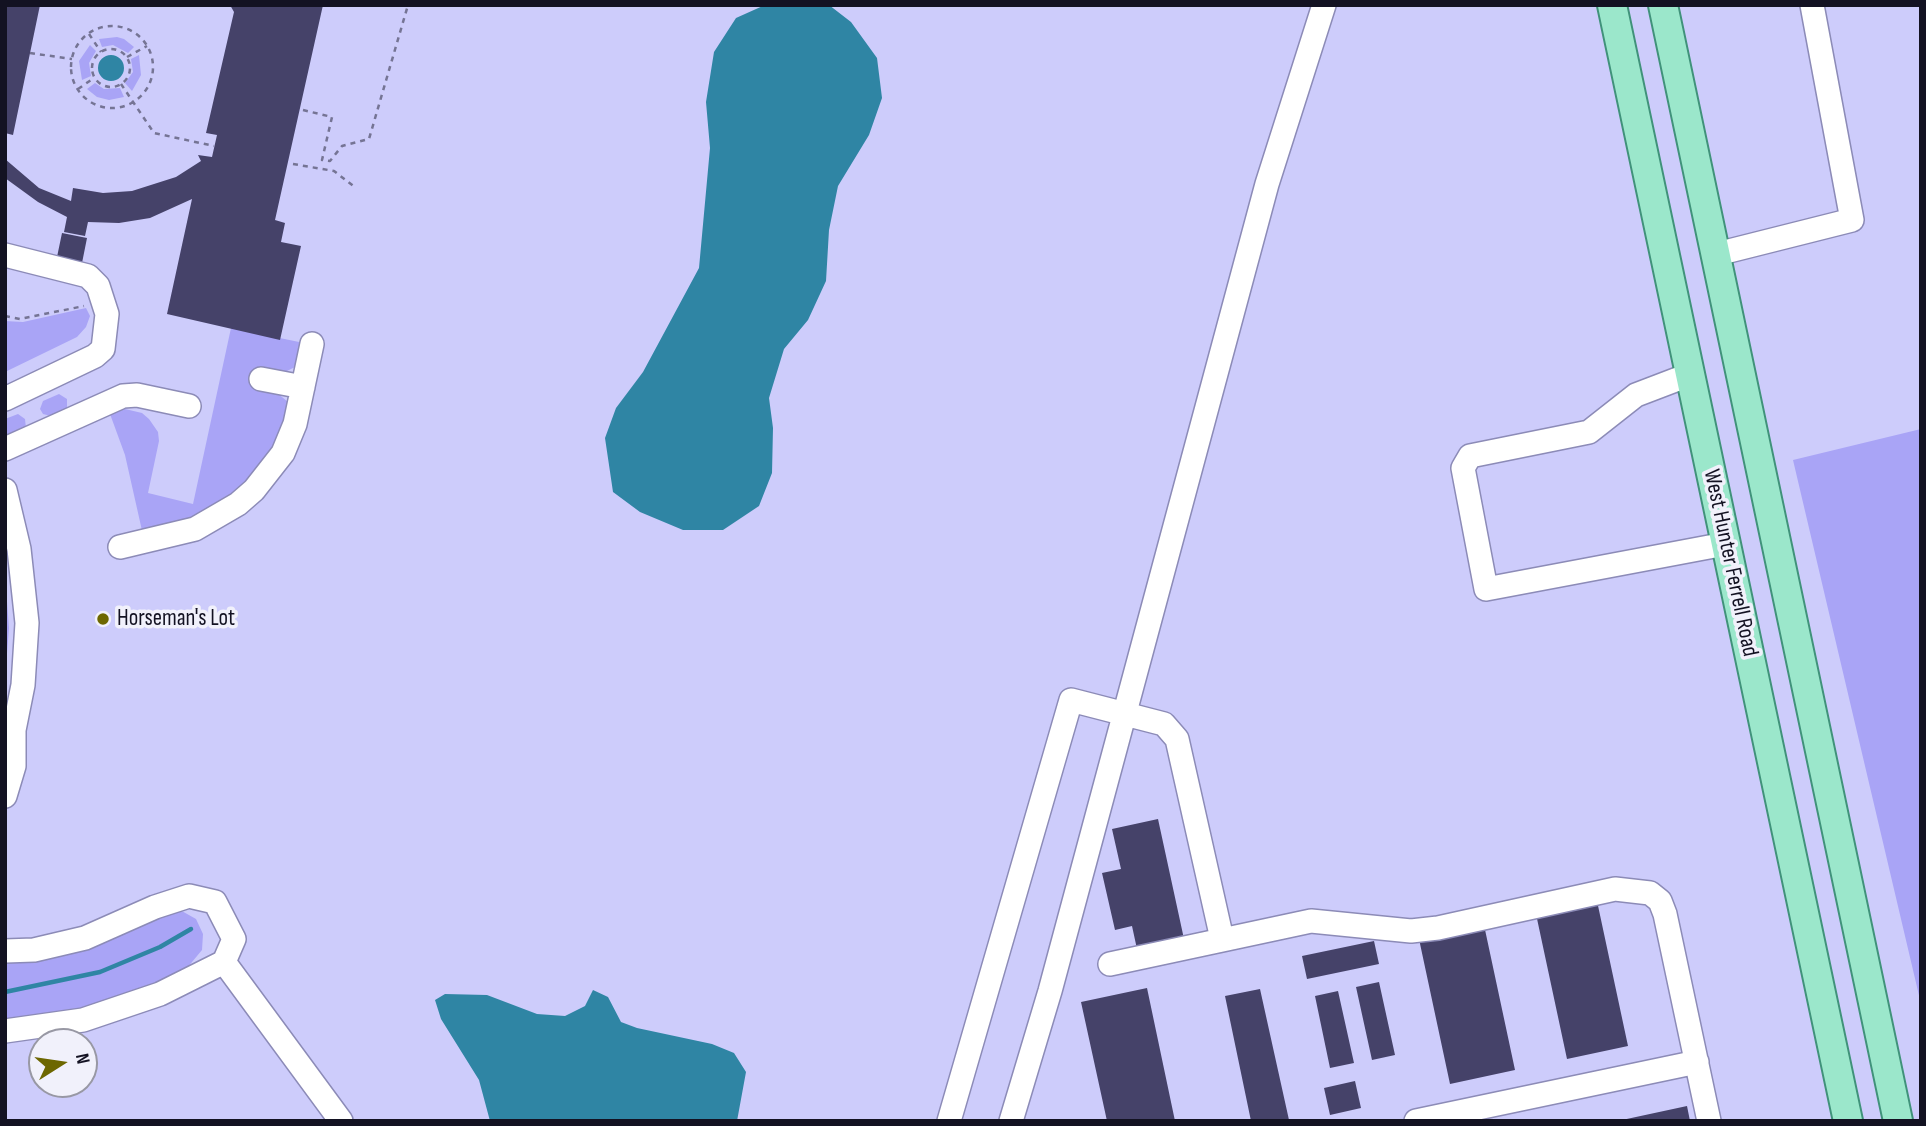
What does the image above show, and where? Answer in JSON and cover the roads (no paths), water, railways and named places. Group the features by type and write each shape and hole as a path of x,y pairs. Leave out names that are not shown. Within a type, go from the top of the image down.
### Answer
{"main road":[{"name":"West Hunter Ferrell Road","path":"1612,5 1848,1121"},
{"path":"1663,5 1898,1121"}],"street":[{"path":"1011,1121 1050,991 1267,184 1324,5"},
{"path":"1717,254 1852,220 1812,5"},
{"path":"5,255 88,276 98,286 107,314 103,348 95,356 5,399"},
{"path":"120,547 195,528 238,504 271,471 283,453 295,424 312,344"},
{"path":"1691,374 1636,395 1589,432 1470,456 1463,468 1486,589 1725,544"},
{"path":"261,379 303,387"},
{"path":"5,449 122,396 137,395 189,406"},
{"path":"5,490 19,549 27,623 24,676 10,737 14,765 5,796"},
{"path":"949,1121 1071,700 1164,724 1177,739 1222,939"},
{"path":"1110,964 1311,921 1411,931 1438,928 1615,889 1650,893 1660,901 1665,914 1709,1121"},
{"path":"5,951 34,950 85,937 177,898 199,896 215,902 234,939 224,961 197,978 122,1009 57,1025 5,1031"},
{"path":"224,961 341,1121"},
{"path":"1416,1121 1697,1062"}],"water":[{"path":"765,5 829,5 851,22 877,58 882,98 869,135 838,186 829,230 826,281 808,320 784,349 769,398 773,428 772,473 759,506 723,530 683,530 640,512 613,492 605,438 616,408 643,372 699,268 710,148 706,102 714,52 736,18"},
{"path":"111,55 120,59 124,68 120,77 111,81 102,77 98,68 102,59"},
{"path":"593,990 608,997 621,1022 712,1044 734,1053 746,1072 737,1121 490,1121 479,1080 441,1019 435,1000 445,994 487,995 537,1014 565,1016 585,1006"}],"waterway":[{"path":"5,992 100,972 160,947 191,929"}],"place":[{"name":"Horseman's Lot","path":"103,619"}]}
